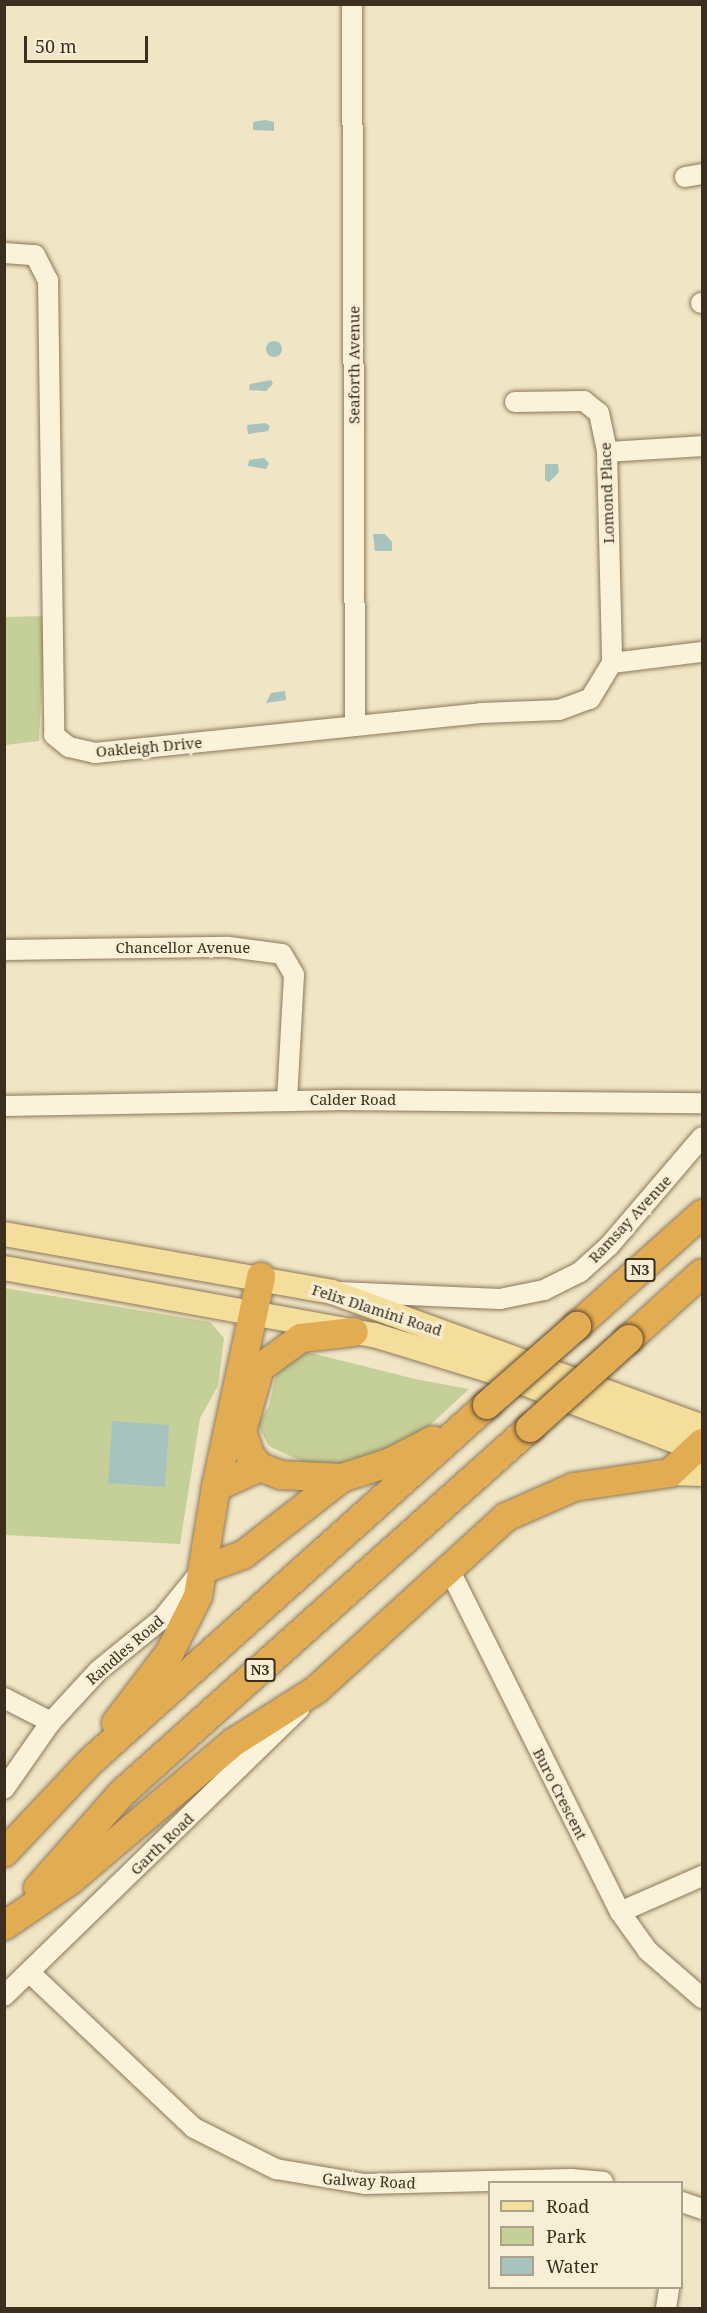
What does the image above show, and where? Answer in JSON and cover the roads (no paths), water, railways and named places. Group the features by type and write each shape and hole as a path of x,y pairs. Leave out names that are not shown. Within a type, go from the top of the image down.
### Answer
{"highway":[{"name":"N3","path":"4,1853 90,1762 702,1214"},
{"name":"N3","path":"4,1926 122,1793 702,1273"},
{"path":"90,1762 184,1628 198,1596 216,1487 271,1279"},
{"path":"262,1317 260,1368 242,1431 250,1455 260,1467 281,1475 342,1478"},
{"path":"260,1368 301,1338 354,1332"},
{"path":"204,1569 243,1555 342,1478 391,1462 480,1412"},
{"path":"4,1926 71,1880 234,1742 316,1690 506,1517 544,1498 606,1479 670,1473 701,1449"},
{"path":"216,1487 260,1467"}],"main road":[{"name":"Felix Dlamini Road","path":"4,1234 271,1279 332,1292 701,1449"},
{"name":"Felix Dlamini Road","path":"4,1268 354,1332 492,1371 701,1449"}],"street":[{"name":"Seaforth Avenue","path":"352,4 355,726"},
{"name":"Oakleigh Drive","path":"4,253 35,255 44,269 50,292 54,735 69,747 95,753 481,713 559,710 590,699 612,663"},
{"name":"Lomond Place","path":"515,402 584,401 594,405 604,428 607,452 612,663"},
{"path":"607,452 702,446"},
{"path":"612,663 702,652"},
{"name":"Chancellor Avenue","path":"4,950 229,947 268,949 282,954 294,975 287,1101"},
{"name":"Calder Road","path":"4,1106 287,1101 702,1103"},
{"name":"Ramsay Avenue","path":"332,1292 500,1299 544,1290 580,1272 609,1246 702,1137"},
{"name":"Randles Road","path":"4,1790 51,1722 99,1670 162,1619 204,1569"},
{"name":"Buro Crescent","path":"448,1569 620,1912 648,1951 702,1998"},
{"name":"Garth Road","path":"4,1996 279,1731 316,1690"},
{"path":"4,1698 51,1722"},
{"path":"620,1912 702,1876"},
{"name":"Galway Road","path":"29,1972 194,2128 276,2169 334,2182 365,2184 488,2181"},
{"name":"Galway Road","path":"489,2181 571,2179 592,2181"},
{"path":"666,2308 669,2289"}],"water":[{"path":"265,120 274,122 274,131 253,130 253,122"},
{"path":"274,341 282,349 274,357 266,349"},
{"path":"271,380 273,384 266,391 249,390 250,384"},
{"path":"265,423 270,426 268,431 248,434 247,425"},
{"path":"264,458 269,463 266,469 248,466 249,460"},
{"path":"545,464 558,464 559,472 549,482 545,480"},
{"path":"373,534 385,534 392,542 392,551 375,551"},
{"path":"285,691 286,700 266,703 271,693"},
{"path":"112,1421 169,1425 165,1487 108,1483"}]}
